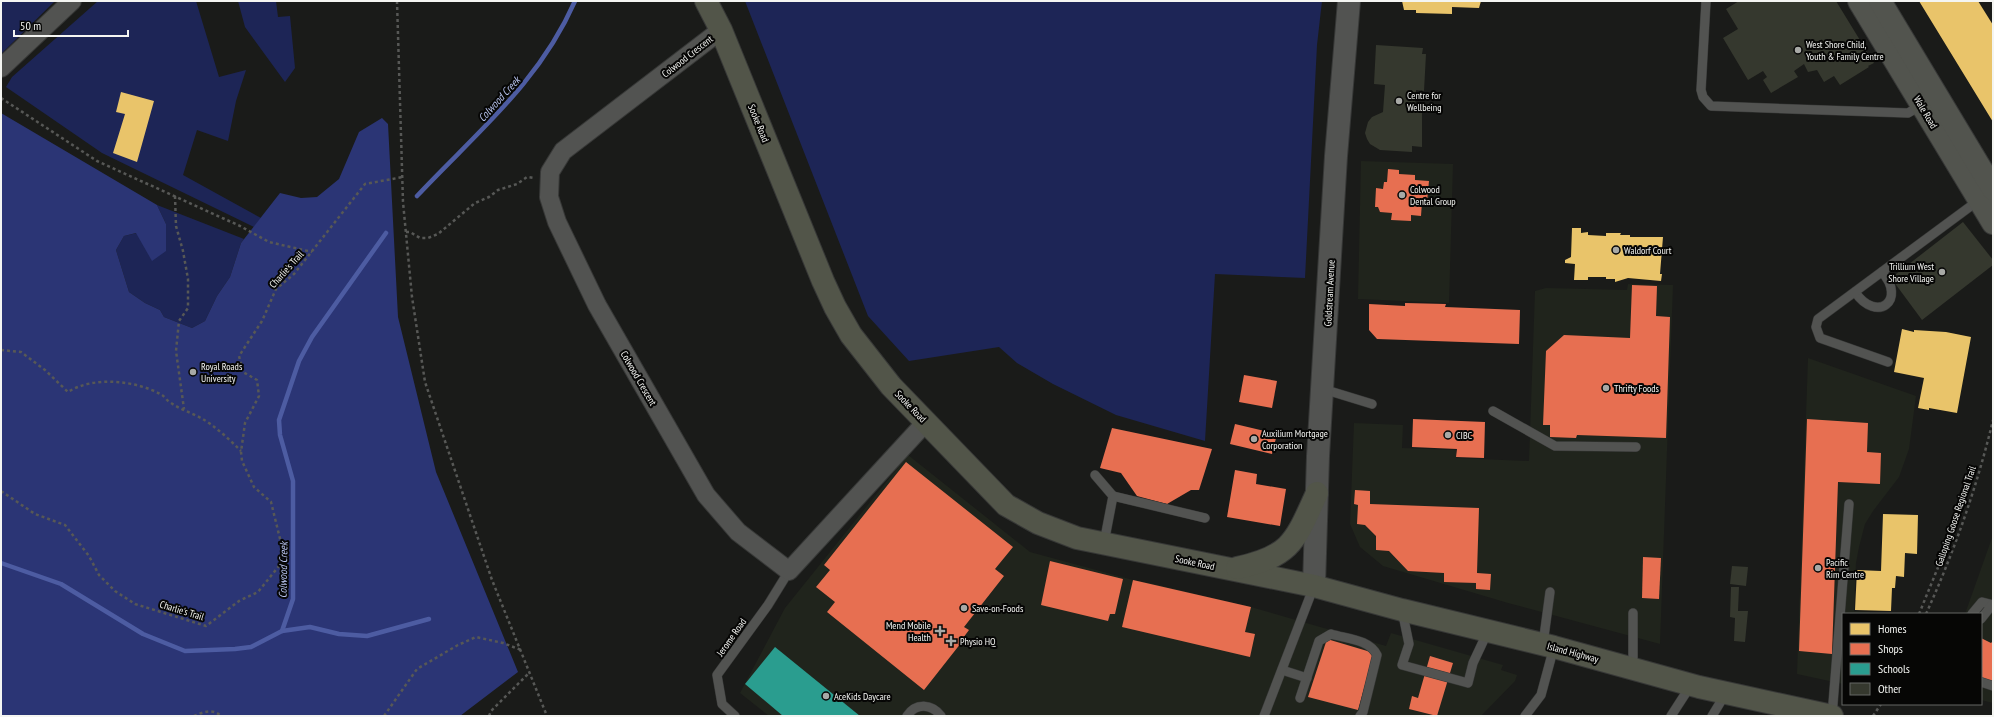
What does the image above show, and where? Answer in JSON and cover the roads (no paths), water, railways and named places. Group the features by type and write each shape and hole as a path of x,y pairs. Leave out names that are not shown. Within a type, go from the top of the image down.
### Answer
{"main road":[{"name":"Sooke Road","path":"706,1 721,30 835,307 851,335 891,386 1006,505 1038,523 1078,538 1314,586"},
{"name":"Wale Road","path":"1858,1 1930,101"},
{"name":"Wale Road","path":"1880,1 1930,101 1986,195 1993,223"},
{"path":"1232,570 1261,563 1283,551 1298,536 1317,493"},
{"name":"Island Highway","path":"1314,586 1402,610 1548,646 1691,685 1832,716"}],"street":[{"path":"1,68 72,1"},
{"name":"Goldstream Avenue","path":"1314,586 1317,493 1336,156 1349,1"},
{"name":"Colwood Crescent","path":"721,30 564,151 550,172 549,197 557,222 597,304 706,495 738,532 788,572"},
{"path":"788,572 926,422"}],"lane":[{"path":"1706,1 1701,90 1703,98 1711,106 1908,113 1930,101"},
{"path":"1888,362 1820,338 1816,327 1818,319 1986,195"},
{"path":"1855,292 1864,304 1870,307 1876,308 1887,303 1891,298 1892,291 1890,284 1882,272"},
{"path":"1323,389 1372,404"},
{"path":"1493,411 1555,446 1636,447"},
{"path":"1095,475 1113,496 1205,518"},
{"path":"1104,543 1113,496"},
{"path":"1832,716 1849,504"},
{"name":"Jerome Road","path":"736,716 722,704 717,675 768,604 788,572"},
{"path":"1264,716 1314,586"},
{"path":"1525,716 1541,696 1548,646 1550,592"},
{"path":"1973,613 1982,602 1992,605 1982,618"},
{"path":"1402,610 1409,644 1402,665 1468,683 1473,663 1488,631"},
{"path":"1633,613 1633,669"},
{"path":"1300,698 1319,640 1331,634 1367,643 1374,649 1377,655 1363,712 1360,716"},
{"path":"1282,670 1307,678"},
{"path":"1982,682 1993,686"},
{"path":"1671,716 1691,685"},
{"path":"1712,716 1726,693"},
{"path":"907,716 914,709 926,706 937,711 941,716"}],"waterway":[{"name":"Colwood Creek","path":"417,196 484,128 525,82 544,57 575,1"},
{"name":"Colwood Creek","path":"1,563 61,584 143,634 185,651 251,647 282,631 293,599 293,481 280,435 279,420 299,361 312,337 386,233"},
{"path":"282,631 310,627 339,634 367,636 429,619"}],"place":[{"name":"West Shore Child, Youth & Family Centre","path":"1798,50"},
{"name":"Centre for Wellbeing","path":"1399,101"},
{"name":"Colwood Dental Group","path":"1402,195"},
{"name":"Waldorf Court","path":"1616,250"},
{"name":"Trillium West Shore Village","path":"1942,272"},
{"name":"Royal Roads University","path":"193,372"},
{"name":"Thrifty Foods","path":"1606,388"},
{"name":"CIBC","path":"1448,435"},
{"name":"Auxilium Mortgage Corporation","path":"1254,439"},
{"name":"Pacific Rim Centre","path":"1818,568"},
{"name":"Save-on-Foods","path":"964,608"},
{"name":"Mend Mobile Health","path":"940,631"},
{"name":"Physio HQ","path":"951,641"},
{"name":"AceKids Daycare","path":"826,696"}]}
